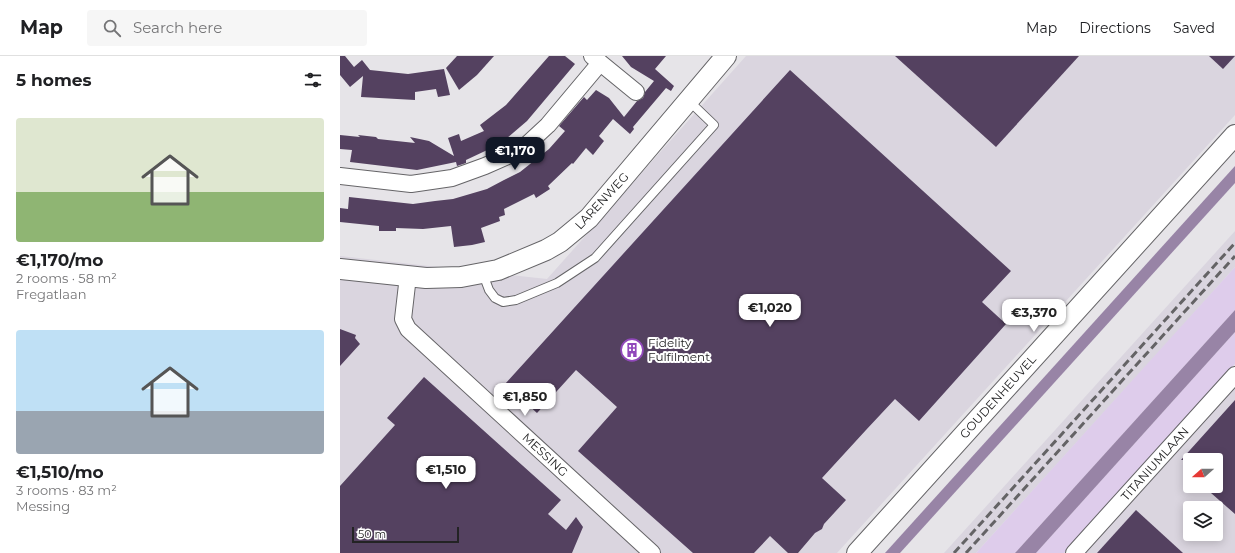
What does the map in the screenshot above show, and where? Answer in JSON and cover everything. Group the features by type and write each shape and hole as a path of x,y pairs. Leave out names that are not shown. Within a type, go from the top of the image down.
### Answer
{"street":[{"name":"LARENWEG","path":"340,269 408,276 448,278 484,274 529,258 560,242 577,229 609,196 726,56"},
{"path":"340,176 412,184 452,178 485,166 520,150 548,125 600,58 636,92"},
{"name":"GOUDENHEUVEL","path":"857,553 1235,135"},
{"name":"MESSING","path":"408,276 403,319 408,329 652,553"},
{"name":"TITANIUMLAAN","path":"1074,553 1235,375"}],"lane":[{"path":"484,274 489,290 495,298 503,302 516,300 558,283 595,258 714,125 689,101"}],"shaded area":[{"path":"746,56 1235,56 1235,115 837,553 340,553 340,256 547,279"},
{"path":"1235,166 1235,183 900,553 885,553"},
{"path":"1235,231 1235,267 1177,332 976,553 944,553"},
{"path":"1235,267 1235,310 1015,553 976,553"},
{"path":"1235,310 1235,332 1036,553 1015,553"},
{"path":"1235,332 1235,364 1064,553 1036,553"},
{"path":"1235,376 1235,553 1077,553"}],"building":[{"path":"340,56 345,56 354,67 362,60 370,70 408,74 444,69 450,95 438,97 436,89 415,92 415,100 361,97 363,76 350,87 340,75"},
{"path":"457,56 494,56 477,75 459,90 446,68"},
{"path":"549,56 565,56 575,64 527,121 500,144 466,160 466,163 457,166 456,162 417,170 350,162 352,150 340,149 340,135 360,137 358,135 415,143 410,137 429,141 454,156 448,138 459,134 461,141 484,131 480,125 506,105"},
{"path":"622,56 666,56 655,69 674,86 671,91 666,88 633,127 634,129 630,134 613,119 599,136 604,141 593,155 586,148 573,164 572,163 548,186 550,189 536,198 534,194 504,209 505,215 499,217 500,221 481,228 485,242 454,247 451,226 423,229 396,228 396,231 379,231 379,226 340,222 340,208 348,209 349,197 413,204 453,199 487,189 520,172 549,149 565,131 559,126 584,97 587,100 596,90 609,98 624,117 637,101 643,98 645,92 654,81 631,67"},
{"path":"895,56 1079,56 996,147"},
{"path":"1209,56 1235,56 1223,69"},
{"path":"790,70 1011,271 982,302 1006,324 919,421 895,399 822,478 846,500 824,524 822,529 815,533 798,553 788,553 770,536 754,553 693,553 578,451 617,407 576,370 537,413 505,384"},
{"path":"340,329 356,335 355,338 360,344 340,366"},
{"path":"424,377 561,500 548,514 566,530 576,517 583,527 572,553 340,553 340,486 395,425 387,418"},
{"path":"1235,400 1235,514 1223,504 1223,501 1220,501 1211,493 1223,493 1223,453 1187,453"},
{"path":"1136,510 1183,553 1097,553"}],"railway":[{"path":"954,553 1235,243"},
{"path":"966,553 1235,256"}],"place":[{"name":"Fidelity Fulfilment","path":"632,350"}]}
